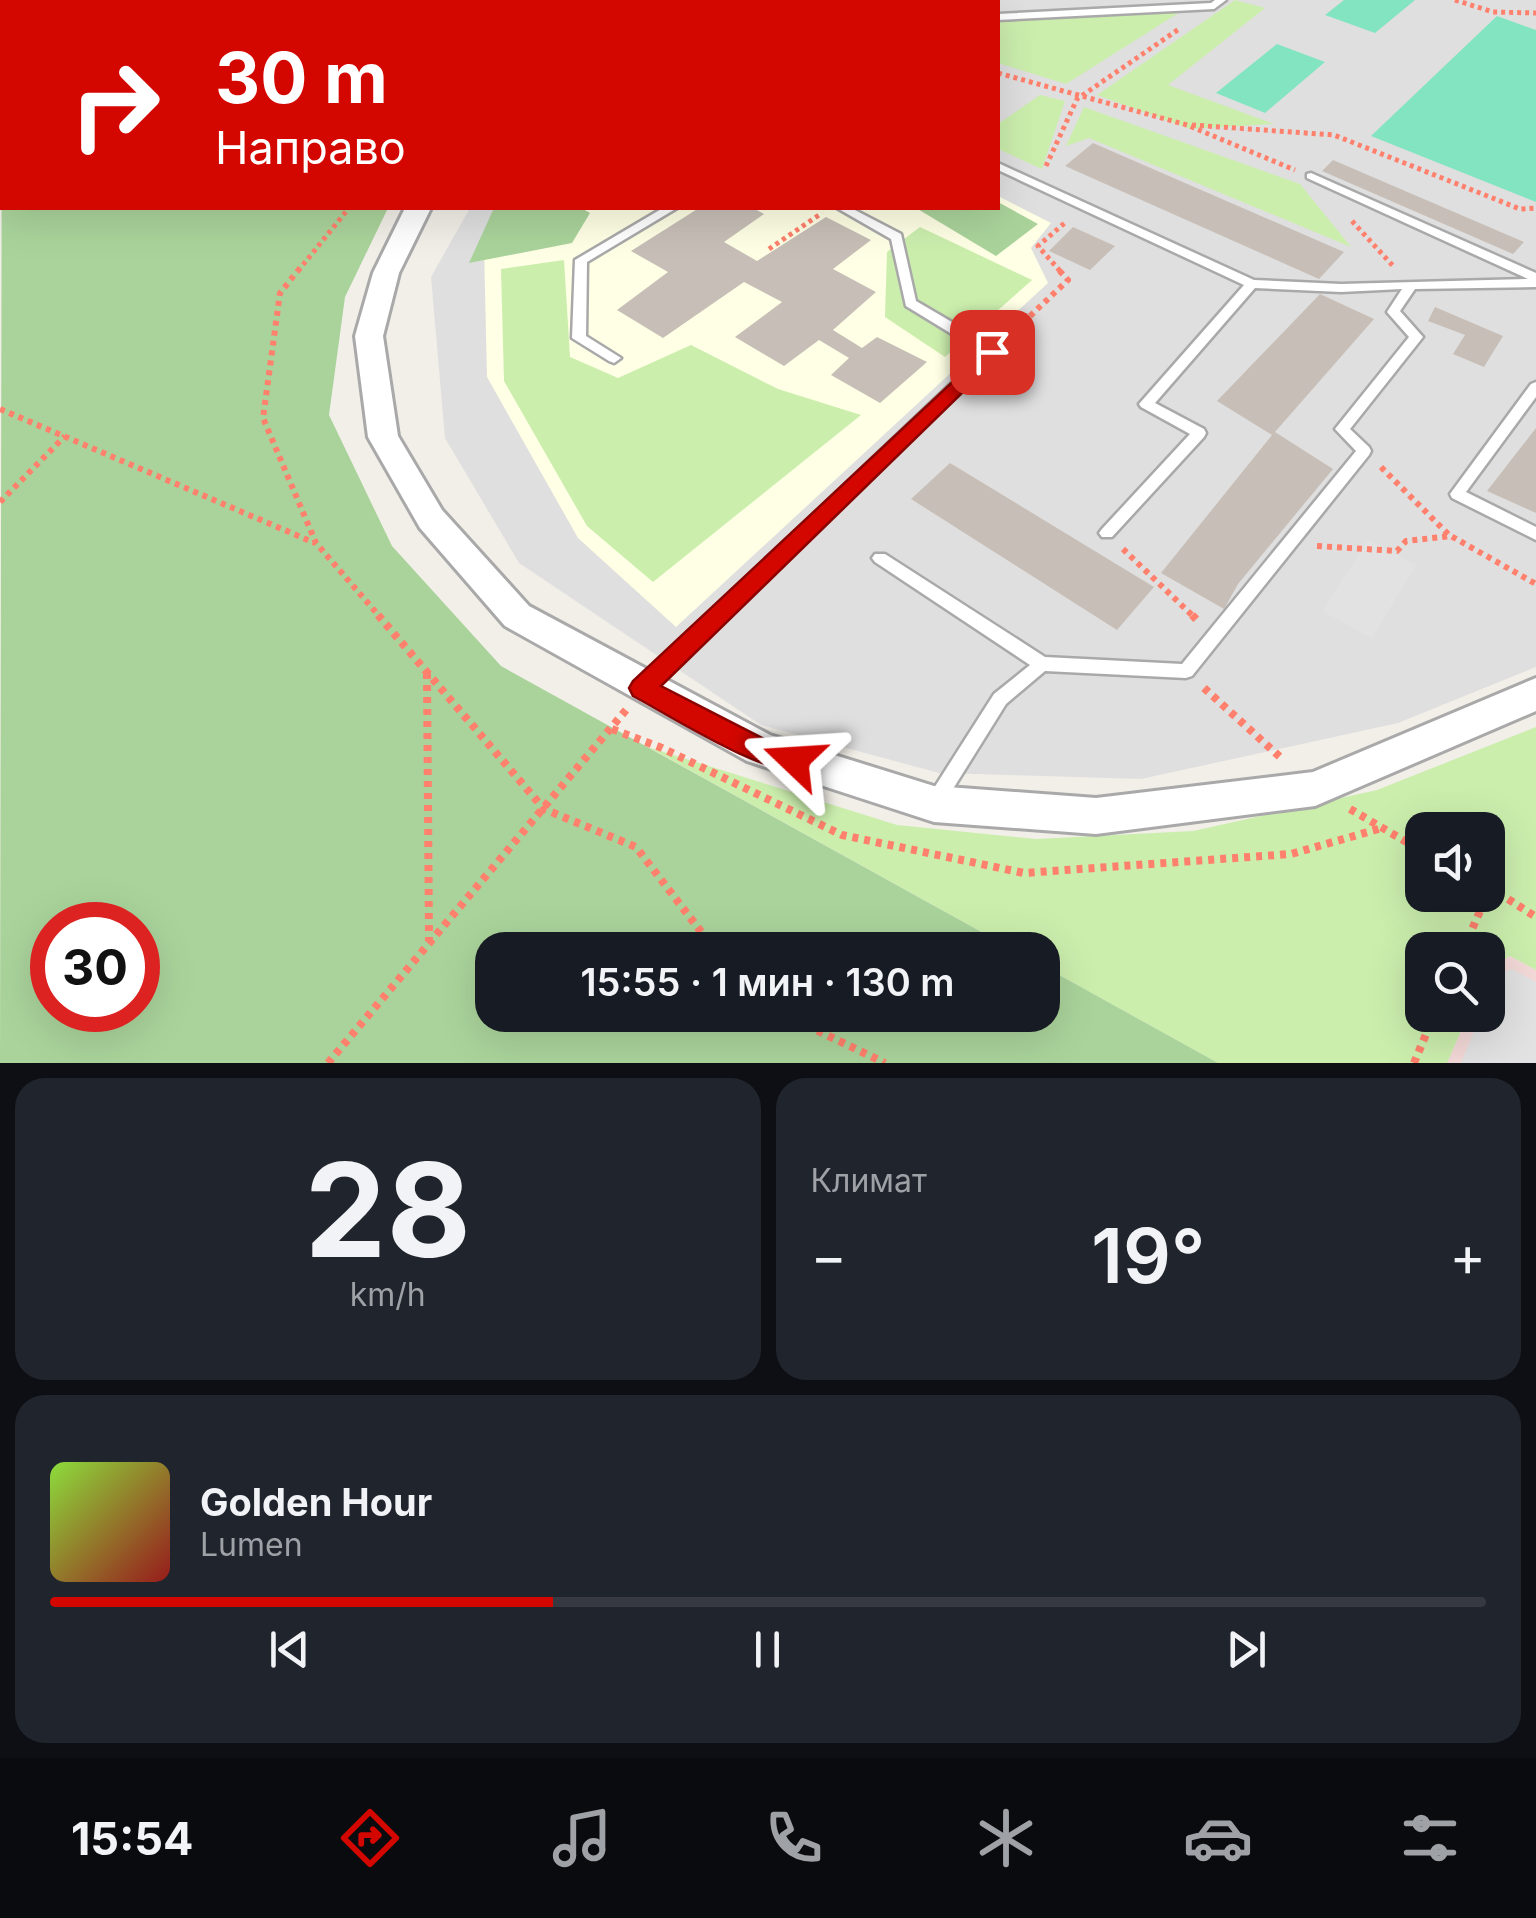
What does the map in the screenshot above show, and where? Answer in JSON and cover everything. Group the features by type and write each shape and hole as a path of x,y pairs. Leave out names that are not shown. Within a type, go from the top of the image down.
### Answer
{"street":[{"path":"417,210 386,273 369,336 384,437 432,519 518,616 642,688 760,749 934,804 1096,816 1315,789 1536,694"}],"lane":[{"path":"1000,18 1217,3"},
{"path":"1000,167 1252,284 1411,285 1536,280"},
{"path":"1311,176 1536,280"},
{"path":"614,358 579,338 581,260 668,210"},
{"path":"847,210 897,238 910,303 992,352"},
{"path":"1106,533 1199,433 1146,404 1252,284"},
{"path":"880,558 1042,664 1186,671 1364,451 1342,428 1416,337 1393,312 1411,285"},
{"path":"642,688 1013,332"},
{"path":"1536,387 1457,494 1536,534"},
{"path":"934,804 1000,699 1042,664"}],"path":[{"path":"1455,0 1492,12 1536,13"},
{"path":"1013,332 1068,280 1038,246 1068,222 1038,184 1078,98 1217,3"},
{"path":"1000,75 1186,124 1311,176 1411,285"},
{"path":"1186,124 1334,135 1520,209 1536,208"},
{"path":"346,210 280,293 263,418 316,543 544,809 636,847 701,932"},
{"path":"769,249 827,210"},
{"path":"0,409 316,543"},
{"path":"0,502 65,436"},
{"path":"1364,451 1450,536 1536,584"},
{"path":"1106,533 1216,638"},
{"path":"1291,544 1397,552 1406,542 1450,536"},
{"path":"428,671 429,942"},
{"path":"1186,671 1315,789 1405,840"},
{"path":"328,1063 642,688"},
{"path":"1505,900 1536,917"},
{"path":"821,1032 884,1063"},
{"path":"1414,1063 1427,1032"}],"shaded area":[{"path":"1000,0 1536,0 1536,667 1398,723 1141,779 939,773 761,725 519,563 445,438 431,277 469,210 1000,210"},
{"path":"1000,197 1051,223 1031,248 1048,283 676,627 578,538 487,377 484,246 503,210 1000,210"},
{"path":"1368,540 1416,565 1372,638 1322,611"},
{"path":"1510,956 1536,970 1536,1063 1447,1063 1461,1032 1505,1032 1505,958"},
{"path":"1512,969 1536,982 1536,1063 1461,1063 1474,1032 1505,1032 1505,971"}],"green space":[{"path":"1235,0 1265,8 1168,85 1274,124 1190,129 1097,95"},
{"path":"1344,0 1415,0 1375,33 1325,15"},
{"path":"1185,9 1066,84 1000,64 1000,19"},
{"path":"1497,16 1536,30 1536,202 1371,136"},
{"path":"1277,44 1325,62 1265,113 1216,93"},
{"path":"1040,95 1065,101 1042,169 1000,150 1000,123"},
{"path":"1084,107 1300,184 1351,247 1089,138 1066,146"},
{"path":"1000,203 1038,224 996,256 919,210 1000,210"},
{"path":"2,210 387,210 345,297 329,415 392,546 501,666 981,932 475,932 475,1032 1060,1032 1060,975 1218,1063 0,1063"},
{"path":"493,210 590,213 572,243 469,263"},
{"path":"920,227 1032,280 945,357 885,317 887,252"},
{"path":"564,260 570,357 618,378 691,345 778,389 861,415 653,582 587,526 504,381 501,269"},
{"path":"1536,727 1536,970 1510,956 1505,959 1505,932 1405,932 1405,1032 1461,1032 1447,1063 1218,1063 1060,975 1060,932 982,932 648,747 897,825 1036,839 1193,831 1377,790"}],"building":[{"path":"1093,143 1344,252 1319,279 1065,166"},
{"path":"1333,160 1524,242 1513,254 1322,171"},
{"path":"696,210 757,210 764,214 724,242 757,261 826,217 871,240 833,269 876,292 833,330 862,348 877,337 927,362 880,403 831,375 849,358 819,340 784,366 735,337 782,302 744,282 663,338 617,310 668,272 631,251"},
{"path":"1073,227 1115,246 1090,270 1049,251"},
{"path":"1320,294 1374,319 1275,432 1333,469 1238,584 1224,609 1161,573 1272,435 1217,401"},
{"path":"1435,307 1503,336 1484,367 1453,354 1465,335 1428,321"},
{"path":"1536,428 1536,513 1487,491"},
{"path":"950,463 1154,587 1117,630 911,499"}],"route":[{"path":"794,760 760,749 642,688 992,352"}]}
